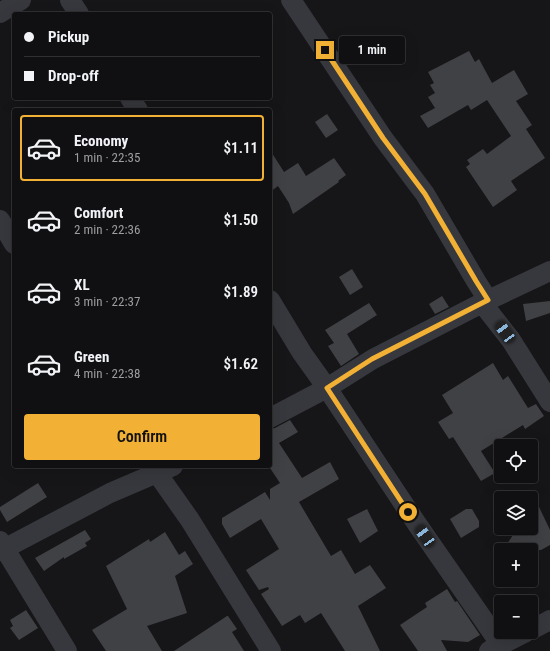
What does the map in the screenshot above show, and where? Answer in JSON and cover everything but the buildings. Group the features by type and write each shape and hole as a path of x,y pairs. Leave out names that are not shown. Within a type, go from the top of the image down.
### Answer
{"street":[{"path":"0,13 21,0"},
{"path":"70,0 78,12"},
{"path":"292,0 383,138 425,194 476,281 485,302 550,402"},
{"path":"0,220 12,241"},
{"path":"272,417 327,388 372,359 550,271"},
{"path":"272,303 302,353 327,388 416,524 495,648 512,639"},
{"path":"67,651 2,547 161,468 190,520 271,651"},
{"path":"538,626 550,620"}],"route":[{"path":"325,50 383,138 425,194 488,300 372,359 327,388 408,512"}]}
